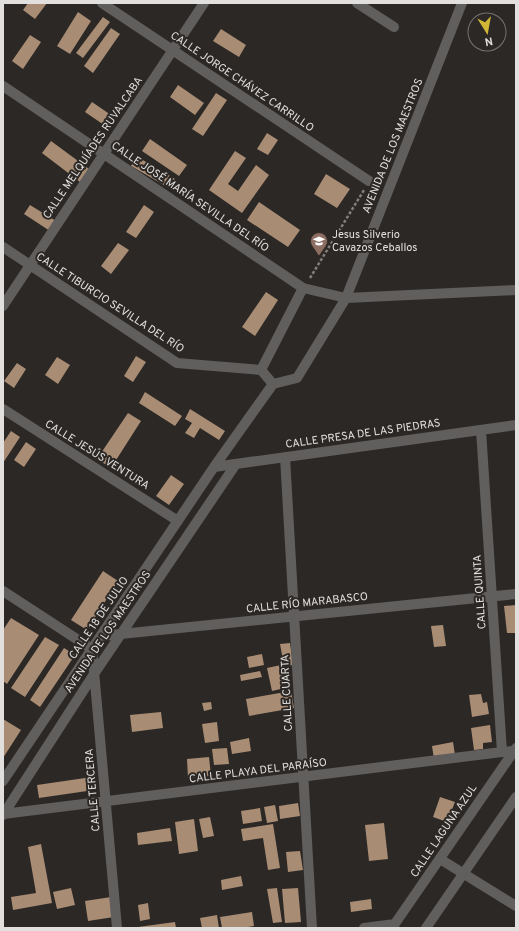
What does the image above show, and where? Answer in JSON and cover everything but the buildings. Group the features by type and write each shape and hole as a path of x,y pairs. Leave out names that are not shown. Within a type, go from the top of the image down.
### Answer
{"street":[{"name":"CALLE JORGE CHÁVEZ CARRILLO","path":"102,3 369,181"},
{"name":"CALLE MELQUÍADES RUVALCABA","path":"3,306 204,3"},
{"path":"357,3 394,27"},
{"name":"AVENIDA DE LOS MAESTROS","path":"273,384 297,378 346,298 462,3"},
{"name":"CALLE JOSÉ MARÍA SEVILLA DEL RÍO","path":"3,86 303,288"},
{"name":"CALLE TIBURCIO SEVILLA DEL RÍO","path":"3,247 177,363 261,370"},
{"path":"273,384 261,370 303,288 346,298 516,290"},
{"name":"CALLE 18 DE JULIO","path":"4,777 101,636 214,467 273,384"},
{"name":"CALLE JESÚS VENTURA","path":"3,409 178,521"},
{"name":"CALLE PRESA DE LAS PIEDRAS","path":"214,467 516,426"},
{"name":"CALLE QUINTA","path":"482,430 502,752"},
{"name":"CALLE CUARTA","path":"285,458 312,928"},
{"name":"AVENIDA DE LOS MAESTROS","path":"3,815 94,674 236,464"},
{"path":"3,591 92,649"},
{"name":"CALLE RÍO MARABASCO","path":"101,636 516,594"},
{"name":"CALLE TERCERA","path":"92,649 117,928"},
{"name":"CALLE PLAYA DEL PARAÍSO","path":"3,815 515,751"},
{"name":"CALLE LAGUNA AZUL","path":"394,926 515,751"},
{"path":"426,928 516,797"},
{"path":"440,859 516,906"},
{"path":"364,928 394,926"}],"path":[{"path":"303,288 369,181"}],"place":[{"name":"Jesus Silverio Cavazos Ceballos","path":"319,256"}]}
